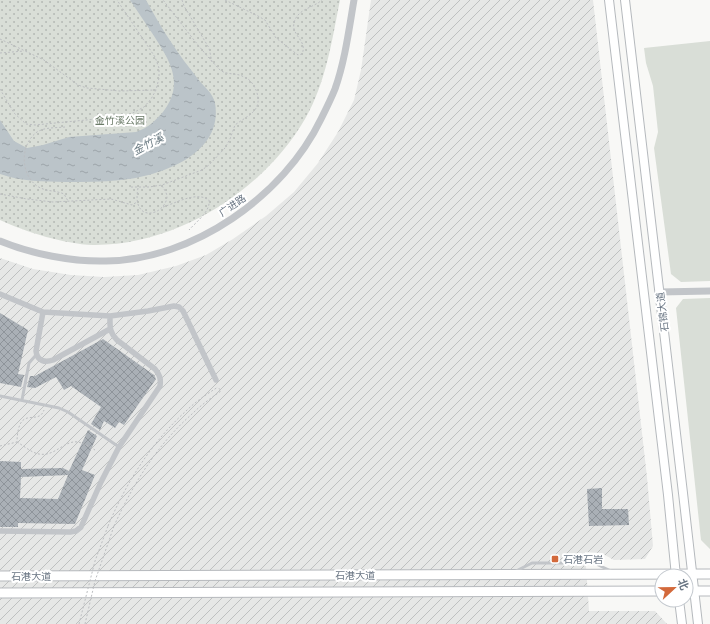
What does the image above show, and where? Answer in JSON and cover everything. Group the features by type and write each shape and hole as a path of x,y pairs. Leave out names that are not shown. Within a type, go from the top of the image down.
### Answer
{"main road":[{"name":"石锦大道","path":"609,0 668,495 675,568"},
{"name":"石锦大道","path":"625,0 691,568"},
{"path":"668,495 671,498 676,499 681,497 683,493"},
{"name":"石港大道","path":"694,574 710,574"},
{"name":"石港大道","path":"0,576 654,575"},
{"name":"石港大道","path":"0,593 654,591"},
{"path":"694,591 710,591"},
{"path":"680,608 682,624"},
{"name":"石锦大道","path":"694,608 698,624"}],"street":[{"name":"广进路","path":"0,241 43,254 75,260 107,262 136,258 166,251 194,240 222,224 255,202 281,178 305,147 321,120 335,88 344,56 354,0"},
{"path":"660,292 710,291"},
{"path":"0,294 43,312 110,316 174,306 179,307 183,311 216,380"},
{"path":"43,312 36,356 44,361 53,360 110,329"},
{"path":"0,531 70,532 76,531 82,527 118,447 160,386 161,379 159,373 116,340 110,329 110,316"}],"lane":[{"path":"22,400 29,363 31,359 36,356"},
{"path":"0,396 46,405 68,412 118,447"}],"path":[{"path":"0,89 14,113 26,124 127,116 144,107 156,90 159,78 159,68 154,57 117,0"},
{"path":"131,187 162,185 193,174 209,165 225,148 235,125 256,110 258,103 256,90 249,80 244,76 227,74 212,62 163,0"},
{"path":"182,0 209,48 212,62"},
{"path":"225,0 264,20 276,38 298,55 302,54 304,44 294,30 296,17 301,11 316,5 322,0"},
{"path":"0,39 44,60 78,85 86,88 120,91 156,90"},
{"path":"0,53 24,50"},
{"path":"52,123 53,128"},
{"path":"65,127 38,131 32,136 27,143 24,164 28,174 36,185 44,190 64,194 68,201"},
{"path":"162,185 167,196 163,207"},
{"path":"138,187 137,202 140,208 147,213 153,213 163,207 191,197 205,197 209,200 210,204 207,209 189,230"},
{"path":"0,194 53,202 111,198 132,204 137,202"},
{"path":"79,624 95,561 108,526 126,488 158,440 186,410 218,386 220,391 192,412 156,452 140,476 114,526 95,581 85,624"},
{"path":"17,442 17,432 20,423 26,418 39,417 43,414 46,405"},
{"path":"0,446 17,442 37,454 45,455 52,453 63,446 78,442 96,450"}],"shaded area":[{"path":"371,0 593,0 647,477 653,546 645,559 614,560 601,553 585,552 589,611 655,611 667,624 0,624 0,258 33,269 71,275 104,277 138,275 176,266 206,255 233,239 266,216 294,192 318,163 338,132 354,100 361,70"}],"green space":[{"name":"金竹溪公园","path":"0,0 340,0 331,46 323,76 312,105 305,119 288,145 266,169 242,190 215,209 186,224 156,236 125,243 93,245 45,237 0,220"},
{"path":"710,41 710,281 681,282 671,274 654,148 658,132 653,86 646,63 644,48"},
{"path":"710,298 710,549 701,540 676,308 683,299"}],"water":[{"name":"金竹溪","path":"130,0 146,0 177,52 214,99 215,121 210,136 200,149 186,159 171,167 137,178 107,181 66,182 24,180 0,174 0,120 14,141 27,148 69,137 136,132 151,124 163,112 170,102 173,92 173,73 160,45"}],"building":[{"path":"0,313 28,330 18,374 24,375 21,387 0,383"},
{"path":"103,339 154,375 156,379 124,425 119,422 115,428 104,421 100,430 91,424 101,407 71,386 64,390 56,377 35,388 27,387 30,376 35,376"},
{"path":"88,430 97,436 82,470 95,475 75,524 18,523 18,527 0,527 0,461 21,462 21,469 63,468 69,471","holes":["68,475 58,499 20,498 21,477"]},
{"path":"602,488 602,509 628,509 629,525 589,526 587,489"}],"place":[{"name":"石港石岩","path":"555,559"}]}
